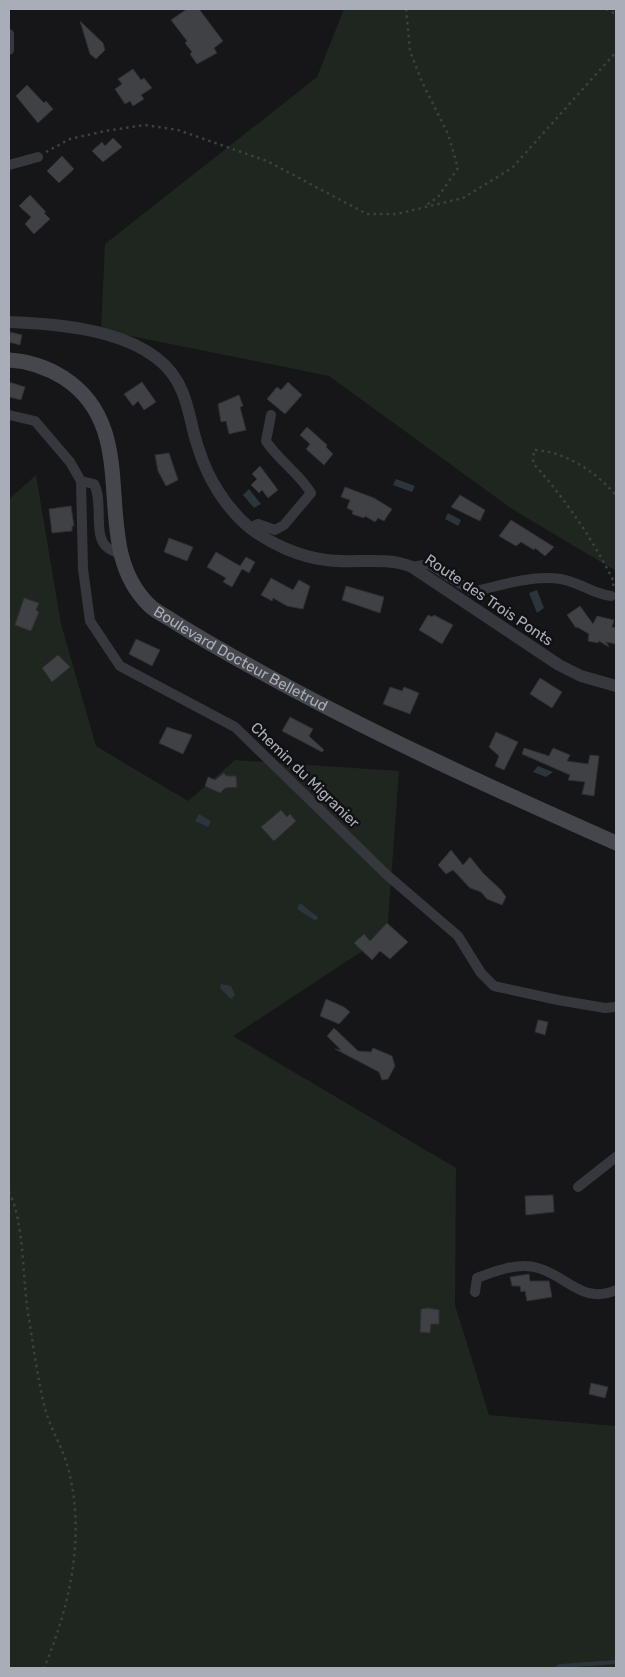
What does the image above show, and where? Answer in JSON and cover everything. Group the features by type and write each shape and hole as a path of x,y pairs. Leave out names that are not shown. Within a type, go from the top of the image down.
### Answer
{"main road":[{"name":"Boulevard Docteur Belletrud","path":"9,360 20,361 54,372 77,387 97,413 108,438 114,471 117,537 133,584 149,605 209,643 418,754 616,843"}],"street":[{"path":"9,34 9,50"},
{"path":"9,164 38,157"},
{"name":"Route des Trois Ponts","path":"9,322 48,324 83,330 131,343 156,356 171,371 182,390 199,450 211,480 232,511 250,528 278,544 326,560 399,562 412,568 559,665 580,676 616,686"},
{"path":"9,414 35,421 70,462 81,481 94,484 99,493 100,540 107,548 122,555"},
{"path":"250,528 258,524 275,530 284,525 311,493 305,483 277,458 266,441 271,415"},
{"name":"Chemin du Migranier","path":"81,481 83,569 90,621 120,666 235,727 387,875 458,936 481,973 494,986 558,1000 605,1008 616,1007"},
{"path":"412,568 430,564 473,592 540,578 562,580 598,594 611,596"},
{"path":"578,1187 616,1157"},
{"path":"475,1292 477,1278 496,1270 517,1267 537,1268 592,1296 607,1294 616,1290"}],"path":[{"path":"406,9 410,50 422,82 448,134 458,168 438,197 421,208"},
{"path":"606,9 616,14"},
{"path":"38,157 70,139 105,131 145,125 178,130 267,161 367,214 397,214 463,198 512,168 616,52"},
{"path":"611,596 614,582 603,560 560,494 533,464 534,450 560,455 597,474 616,495"},
{"path":"9,1192 18,1228 27,1308 39,1379 46,1413 68,1468 74,1514 75,1566 63,1615 44,1668"}],"shaded area":[{"path":"344,9 616,9 616,571 512,509 329,376 101,330 105,244 317,77"},
{"path":"36,475 61,624 96,746 188,801 235,760 399,771 387,935 233,1036 456,1168 455,1305 489,1415 616,1426 616,1668 9,1668 9,499"},
{"path":"396,479 415,486 412,492 393,485"},
{"path":"249,489 261,504 254,508 243,495"},
{"path":"448,513 461,520 458,526 445,519"},
{"path":"537,590 544,608 537,613 529,593"},
{"path":"538,766 553,772 546,777 533,772"},
{"path":"199,814 211,821 208,827 195,821"},
{"path":"300,903 318,917 316,921 297,909"},
{"path":"221,984 231,986 235,995 231,999 220,988"}],"building":[{"path":"187,9 199,9 223,41 214,48 217,53 197,64 190,54 192,52 185,43 187,41 171,20"},
{"path":"80,21 103,43 105,50 96,59 90,54"},
{"path":"133,69 141,80 144,78 152,88 141,95 144,99 133,106 130,101 125,104 115,89 122,84 118,79"},
{"path":"27,85 44,103 46,101 53,109 38,123 16,96"},
{"path":"113,138 122,147 103,162 92,151 102,142 105,146"},
{"path":"62,156 74,169 59,183 47,171"},
{"path":"30,195 50,219 34,234 25,224 31,217 19,206"},
{"path":"10,332 22,335 20,345 9,342"},
{"path":"9,382 25,387 21,400 9,397"},
{"path":"142,382 156,402 144,410 138,401 133,406 124,394"},
{"path":"288,382 302,395 285,414 267,399 277,387 281,390"},
{"path":"239,395 243,406 240,407 246,430 229,434 226,421 221,422 218,404"},
{"path":"307,427 327,445 326,447 333,454 324,465 306,449 310,444 300,435"},
{"path":"169,453 178,480 166,486 158,471 155,455"},
{"path":"260,466 278,490 268,498 262,490 259,493 251,485 257,479 252,474"},
{"path":"345,487 374,498 392,509 384,521 378,518 375,522 365,516 364,518 352,514 353,511 347,508 350,500 341,497"},
{"path":"460,495 485,510 480,521 451,507"},
{"path":"71,506 74,526 72,526 72,531 52,533 49,509"},
{"path":"511,520 554,547 545,556 535,548 534,550 521,542 516,546 499,536"},
{"path":"169,538 193,547 187,561 164,552"},
{"path":"216,552 240,566 246,557 255,562 249,573 242,569 232,587 223,582 226,578 207,567"},
{"path":"271,578 293,590 299,580 310,586 303,609 287,606 273,598 272,601 261,595"},
{"path":"346,586 384,597 380,613 342,600"},
{"path":"24,598 39,603 36,610 39,612 31,631 15,625"},
{"path":"580,606 593,624 597,616 614,620 612,627 616,628 616,644 606,642 609,647 599,641 598,643 588,641 589,634 576,628 567,615"},
{"path":"428,615 432,617 434,615 453,625 442,644 419,630"},
{"path":"136,639 160,650 152,666 129,654"},
{"path":"58,655 70,667 52,682 42,668"},
{"path":"540,678 562,692 552,708 530,694"},
{"path":"390,687 402,691 404,687 419,693 410,714 383,704"},
{"path":"290,717 313,729 309,736 324,750 322,752 282,731"},
{"path":"167,727 192,735 183,754 159,743"},
{"path":"496,732 518,742 504,770 495,766 499,756 489,747"},
{"path":"524,748 549,756 553,748 570,755 567,761 588,764 590,755 599,756 594,796 582,794 585,782 568,780 570,775 522,754"},
{"path":"224,773 226,776 236,776 237,787 225,788 220,793 205,786 208,777 215,780"},
{"path":"281,810 287,817 290,814 296,821 274,841 261,827"},
{"path":"451,850 463,865 470,857 501,890 506,897 502,905 487,899 481,892 470,888 453,870 446,874 438,865"},
{"path":"387,923 408,942 390,959 380,951 372,960 354,943 364,934 370,941"},
{"path":"326,999 344,1007 350,1012 339,1024 320,1016"},
{"path":"538,1020 548,1022 545,1035 535,1032"},
{"path":"334,1028 358,1051 371,1052 373,1048 392,1056 395,1066 388,1079 382,1080 379,1072 335,1049 341,1050 327,1036"},
{"path":"553,1195 554,1212 526,1215 525,1196"},
{"path":"529,1274 530,1281 549,1281 552,1297 527,1301 525,1291 521,1292 520,1286 512,1286 510,1277"},
{"path":"421,1309 439,1310 439,1324 431,1324 430,1333 420,1332"},
{"path":"591,1383 608,1387 605,1398 589,1394"}],"waterway":[{"path":"557,1668 560,1666 616,1662"}]}
